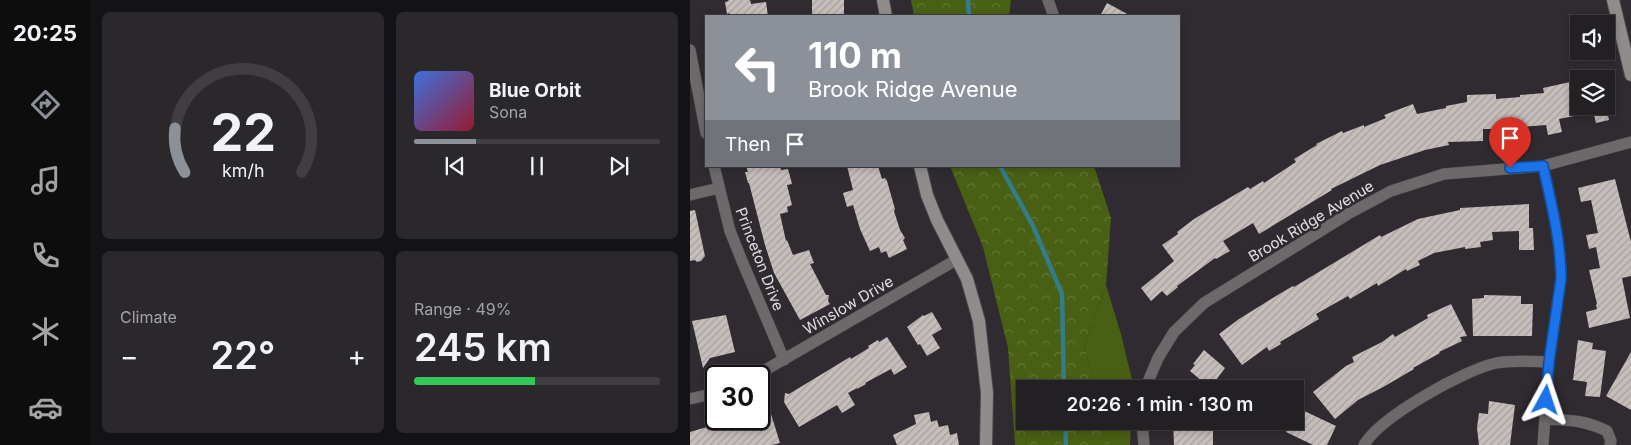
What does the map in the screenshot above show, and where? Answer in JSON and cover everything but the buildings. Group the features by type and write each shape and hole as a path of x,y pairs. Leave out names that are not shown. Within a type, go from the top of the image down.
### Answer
{"street":[{"path":"883,0 886,15"},
{"path":"1048,0 1053,14"},
{"path":"1613,0 1631,74"},
{"path":"690,50 705,128"},
{"name":"Brook Ridge Avenue","path":"1149,380 1158,358 1174,332 1204,303 1348,214 1391,191 1444,174 1543,166 1631,142"},
{"path":"1543,166 1553,210 1561,267 1561,279 1549,362 1543,445"},
{"name":"Princeton Drive","path":"714,167 730,231 784,360"},
{"path":"920,167 927,194 937,220 967,279 979,322 987,393 986,445"},
{"path":"690,195 719,188"},
{"name":"Winslow Drive","path":"770,367 956,260"},
{"path":"1364,445 1368,437 1384,423 1415,402 1483,366 1520,361 1549,362"},
{"path":"690,400 705,396"},
{"path":"1545,419 1576,420 1596,426 1607,431 1611,441 1610,445"},
{"path":"1143,430 1144,445"}],"green space":[{"path":"911,0 1011,0 1009,15 914,15"},
{"path":"950,167 1094,167 1111,218 1106,285 1084,345 1093,380 1016,380 1016,430 1106,430 1110,445 1015,445 1008,348 983,247"},
{"path":"1106,285 1121,334 1132,380 1093,380 1084,345"},
{"path":"1105,430 1131,430 1130,445 1109,445"}],"waterway":[{"path":"968,0 969,15"},
{"path":"1001,167 1033,226 1062,294 1064,380"},
{"path":"1065,430 1066,445"}],"route":[{"path":"1510,168 1543,166 1553,210 1561,279 1549,362 1546,400"}]}
